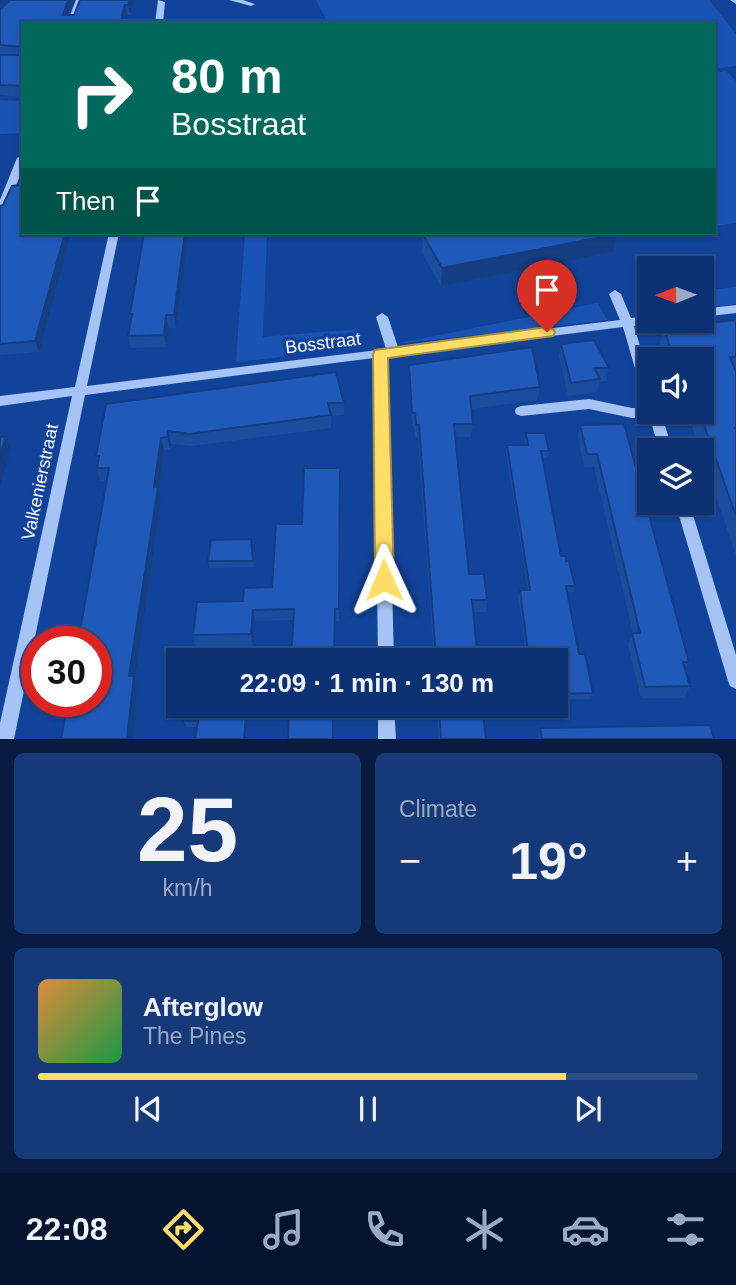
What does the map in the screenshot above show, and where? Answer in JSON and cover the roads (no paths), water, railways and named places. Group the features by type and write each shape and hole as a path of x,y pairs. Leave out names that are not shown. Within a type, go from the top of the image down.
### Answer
{"street":[{"path":"233,0 251,4"},
{"path":"159,21 163,1"},
{"path":"0,213 5,188 21,160"},
{"name":"Valkenierstraat","path":"5,739 114,235"},
{"path":"615,294 637,356"},
{"path":"714,312 736,309"},
{"path":"382,317 387,353 386,648"},
{"name":"Bosstraat","path":"0,401 637,322"},
{"path":"522,411 589,404 637,413"},
{"path":"686,515 736,681"},
{"path":"386,718 387,739"}],"lane":[{"path":"72,21 80,0"}]}
